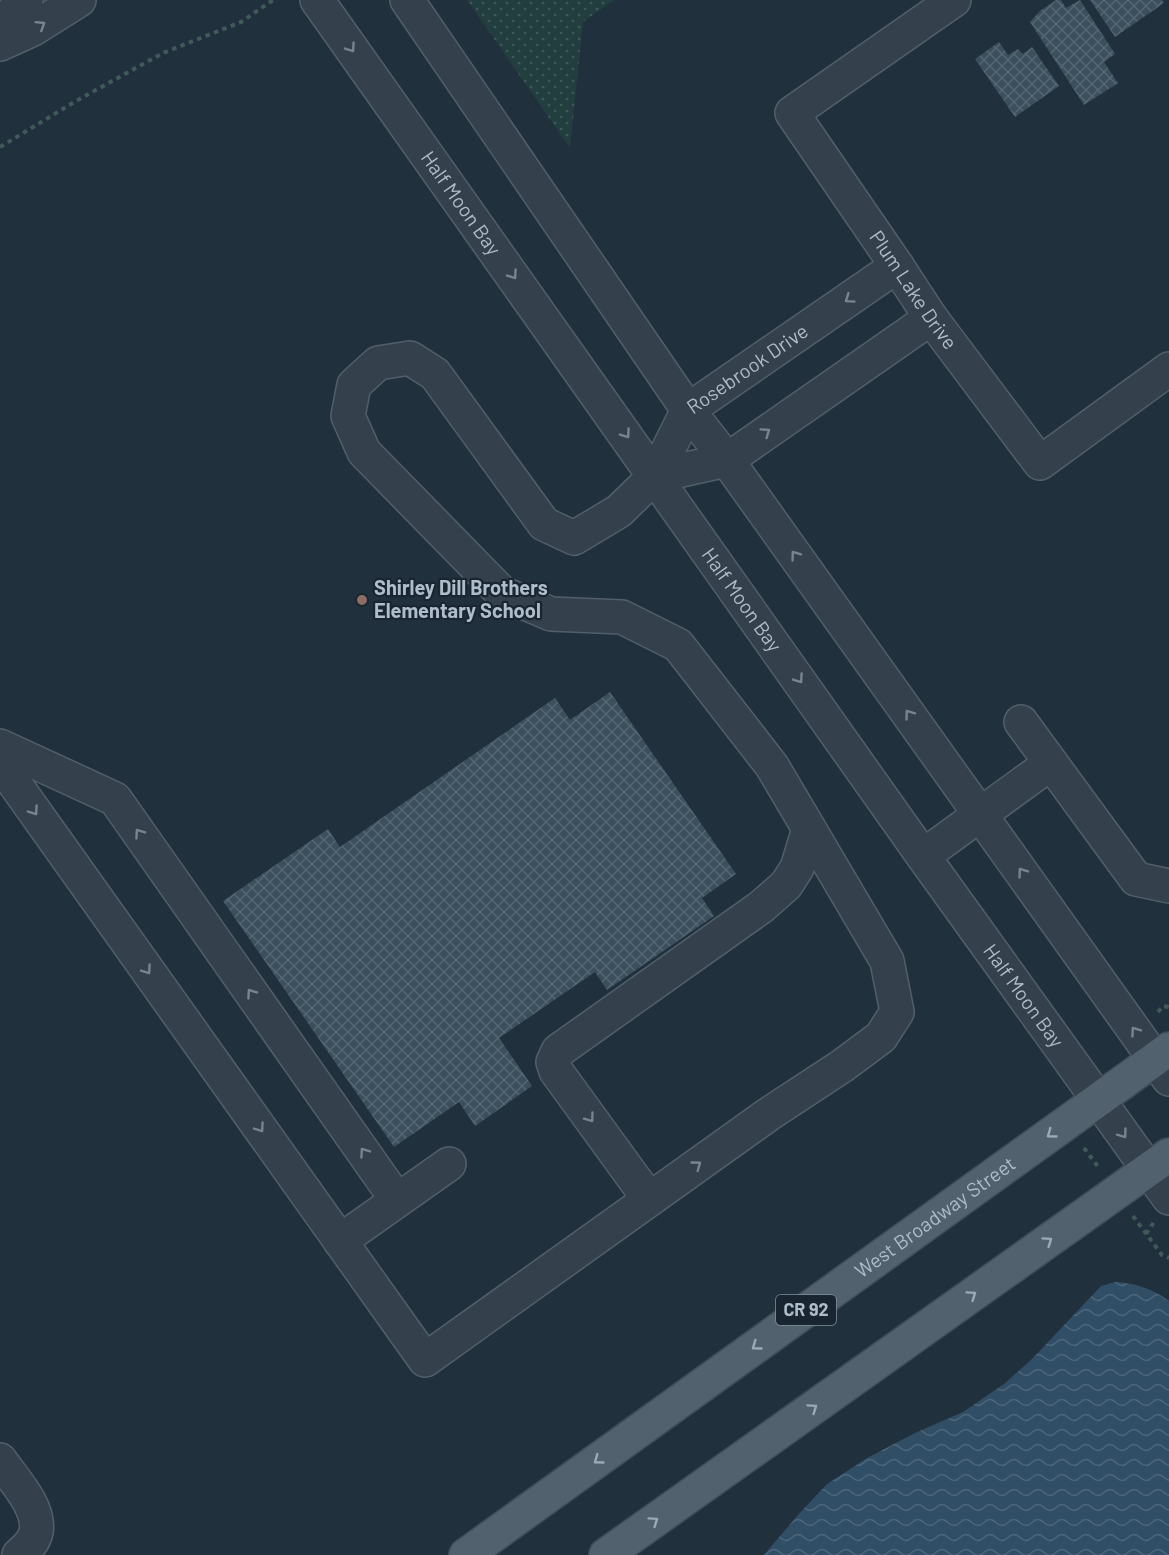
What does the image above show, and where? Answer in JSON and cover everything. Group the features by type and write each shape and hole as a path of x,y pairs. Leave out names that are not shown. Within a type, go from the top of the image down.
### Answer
{"main road":[{"name":"West Broadway Street","path":"466,1555 1098,1100 1164,1062"},
{"path":"606,1555 1159,1162"}],"street":[{"path":"0,25 26,0"},
{"path":"0,44 33,29 79,0"},
{"name":"Half Moon Bay","path":"317,0 1098,1100 1159,1162 1169,1198"},
{"path":"407,0 688,410 727,460 981,814 1164,1062"},
{"name":"Plum Lake Drive","path":"954,0 792,113 931,318 1040,463 1169,369"},
{"name":"Rosebrook Drive","path":"655,476 688,410 897,266"},
{"path":"0,763 425,1360 769,1114 842,1066 880,1037 897,1012 887,961 772,766 678,645 622,616 551,614 502,593 364,452 348,416 354,385 378,363 410,358 435,374 544,524 574,538 618,511 655,476 727,460 931,318"},
{"path":"1022,722 1136,879 1169,886"},
{"path":"0,746 115,799 397,1200"},
{"path":"923,856 1052,763"},
{"path":"649,1199 556,1071 553,1062 558,1052 746,918 786,885 797,868 809,829"},
{"path":"340,1241 448,1164"},
{"path":"0,1460 36,1515 28,1544"}],"path":[{"path":"0,147 76,101 163,53 241,22 273,0"},
{"path":"1146,1234 1162,1255 1169,1258"}],"green space":[{"path":"467,0 614,0 583,22 570,148"}],"water":[{"path":"1115,1282 1144,1287 1169,1301 1169,1555 764,1555 827,1484 867,1458 915,1433 963,1412 1004,1384 1033,1358 1101,1286"}],"building":[{"path":"1056,0 1061,0 1066,8 1080,0 1115,54 1104,62 1118,83 1084,105 1030,22 1040,11"},
{"path":"1090,0 1162,0 1164,3 1115,37"},
{"path":"999,42 1008,55 1018,49 1023,54 1032,47 1059,86 1015,117 975,59"},
{"path":"610,692 736,874 702,898 714,916 607,990 595,972 499,1038 532,1086 475,1126 459,1102 394,1147 223,901 328,829 340,847 555,698 570,720"}],"place":[{"name":"Shirley Dill Brothers Elementary School","path":"362,600"}]}
